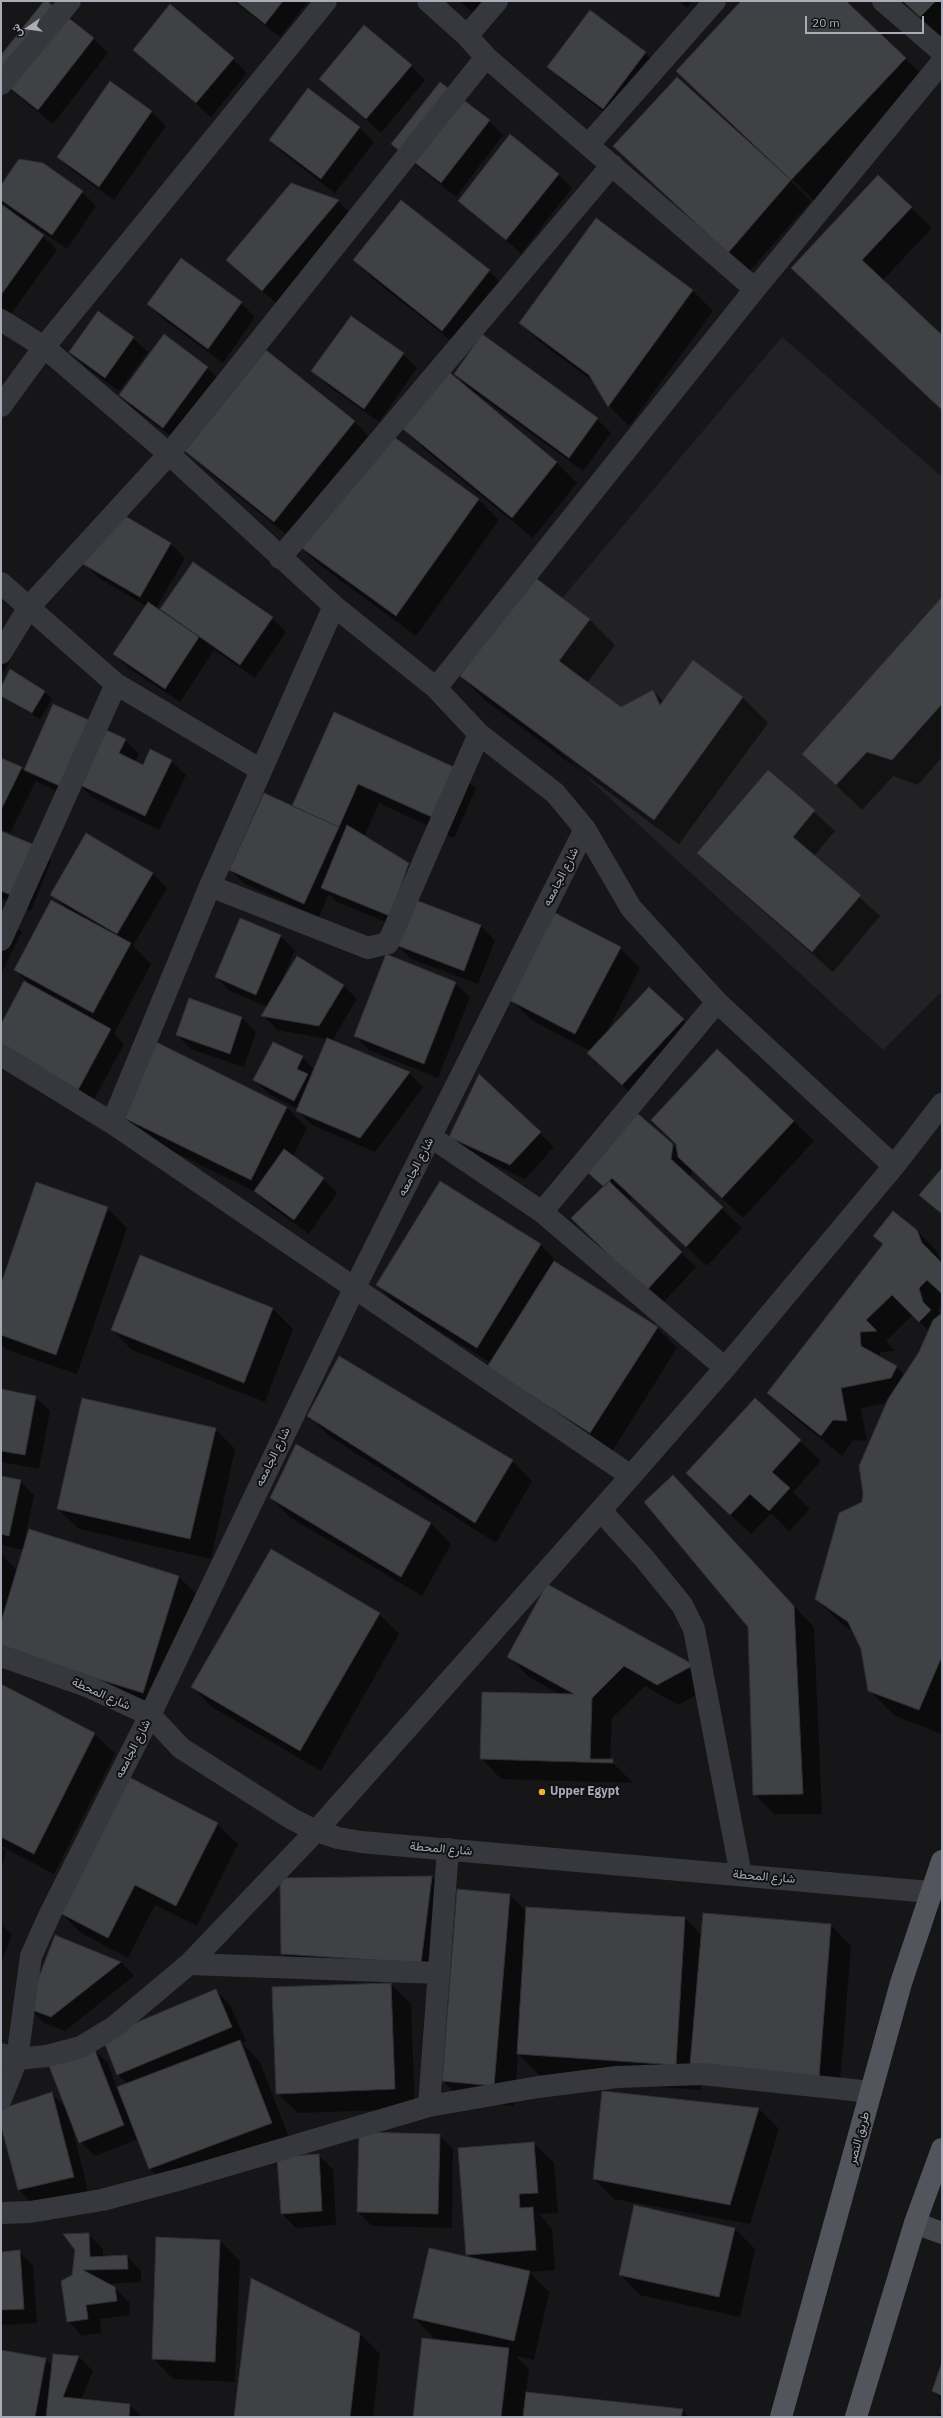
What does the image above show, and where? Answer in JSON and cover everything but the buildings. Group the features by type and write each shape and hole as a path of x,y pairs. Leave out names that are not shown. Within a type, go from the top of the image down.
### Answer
{"main road":[{"name":"طريق النصر","path":"780,2417 901,1983 930,1892 942,1860"},
{"path":"856,2417 915,2223 942,2149"}],"street":[{"path":"1,84 70,1"},
{"path":"1,406 44,347 326,1"},
{"path":"428,1 467,36 486,56 589,144 755,290"},
{"path":"467,36 497,1"},
{"path":"589,144 715,1"},
{"path":"883,1 942,52"},
{"path":"1,653 29,607 169,454 486,56"},
{"path":"436,688 755,290 942,62"},
{"path":"280,558 612,165"},
{"path":"1,320 44,347 169,454 280,558 334,606 436,688 479,734 555,793 585,830 631,908 717,1002 894,1166"},
{"path":"1,583 116,684 261,770"},
{"path":"112,1124 210,886 334,606"},
{"path":"1,940 116,684"},
{"path":"210,886 368,948 388,943 479,734"},
{"name":"شارع الجامعه","path":"1,2098 31,1956 150,1716 354,1289 585,830"},
{"path":"542,1212 717,1002"},
{"path":"1,1055 112,1124 631,1476"},
{"path":"9,2057 47,2056 81,2046 114,2027 189,1964 316,1831 601,1511 725,1368 894,1166 942,1104"},
{"path":"431,1137 542,1212 725,1368"},
{"path":"601,1511 643,1557 682,1605 694,1629 741,1875"},
{"name":"شارع المحطة","path":"1,1656 87,1686 150,1716 181,1748 292,1819 316,1831 362,1842 930,1892"},
{"path":"428,2106 448,1849"},
{"path":"189,1964 439,1973"},
{"path":"1,2213 30,2212 102,2200 181,2179 428,2106 538,2087 617,2077 694,2074 871,2092"},
{"path":"915,2223 942,2233"}],"shaded area":[{"path":"782,337 942,477 942,991 883,1050 488,686"}],"place":[{"name":"Upper Egypt","path":"542,1792"}]}
